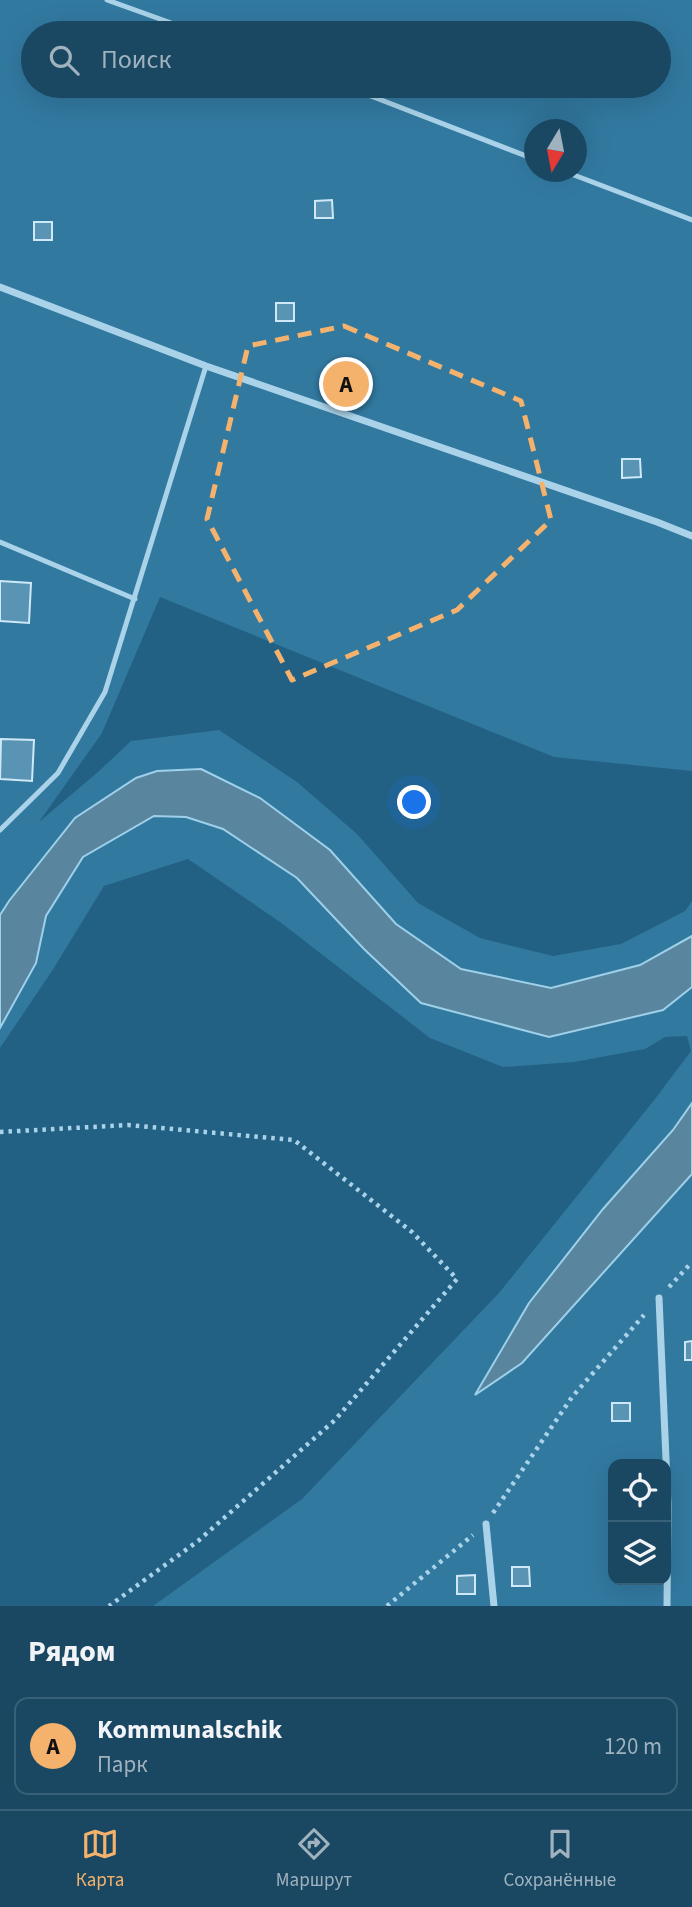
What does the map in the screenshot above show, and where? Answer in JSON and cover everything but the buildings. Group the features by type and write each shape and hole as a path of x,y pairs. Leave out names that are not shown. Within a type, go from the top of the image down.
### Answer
{"street":[{"path":"0,288 206,366 692,536"},
{"path":"659,1298 668,1505 667,1606"},
{"path":"486,1524 494,1606"}],"lane":[{"path":"107,0 166,21"},
{"path":"376,98 524,155"},
{"path":"587,180 692,220"},
{"path":"0,830 58,773 105,692 206,366"},
{"path":"0,542 135,599"}],"path":[{"path":"0,1132 128,1125 294,1140 412,1233 457,1279 335,1420 198,1541 109,1606"},
{"path":"387,1606 486,1524 572,1397 692,1262"}],"highlighted area":[{"path":"344,326 521,401 551,520 457,610 292,680 207,519 248,346"}],"shaded area":[{"path":"0,0 692,0 692,771 554,757 160,597 102,733 39,822 131,741 219,730 297,782 357,834 418,903 480,938 553,956 621,944 685,911 692,901 692,1606 153,1606 302,1499 499,1293 691,1051 687,1036 665,1037 645,1049 574,1062 503,1067 430,1038 280,922 188,859 104,886 52,971 0,1048"},
{"path":"201,769 260,798 330,850 396,924 461,969 551,988 640,965 692,936 692,987 663,1010 549,1037 421,1003 364,949 297,878 223,829 186,817 154,816 83,857 46,916 36,963 0,1028 0,915 9,901 75,818 136,778 157,771"},
{"path":"692,1103 692,1174 522,1363 475,1395 529,1303 603,1209 673,1130"}],"place":[{"name":"Kommunalschik","path":"346,384"}]}
